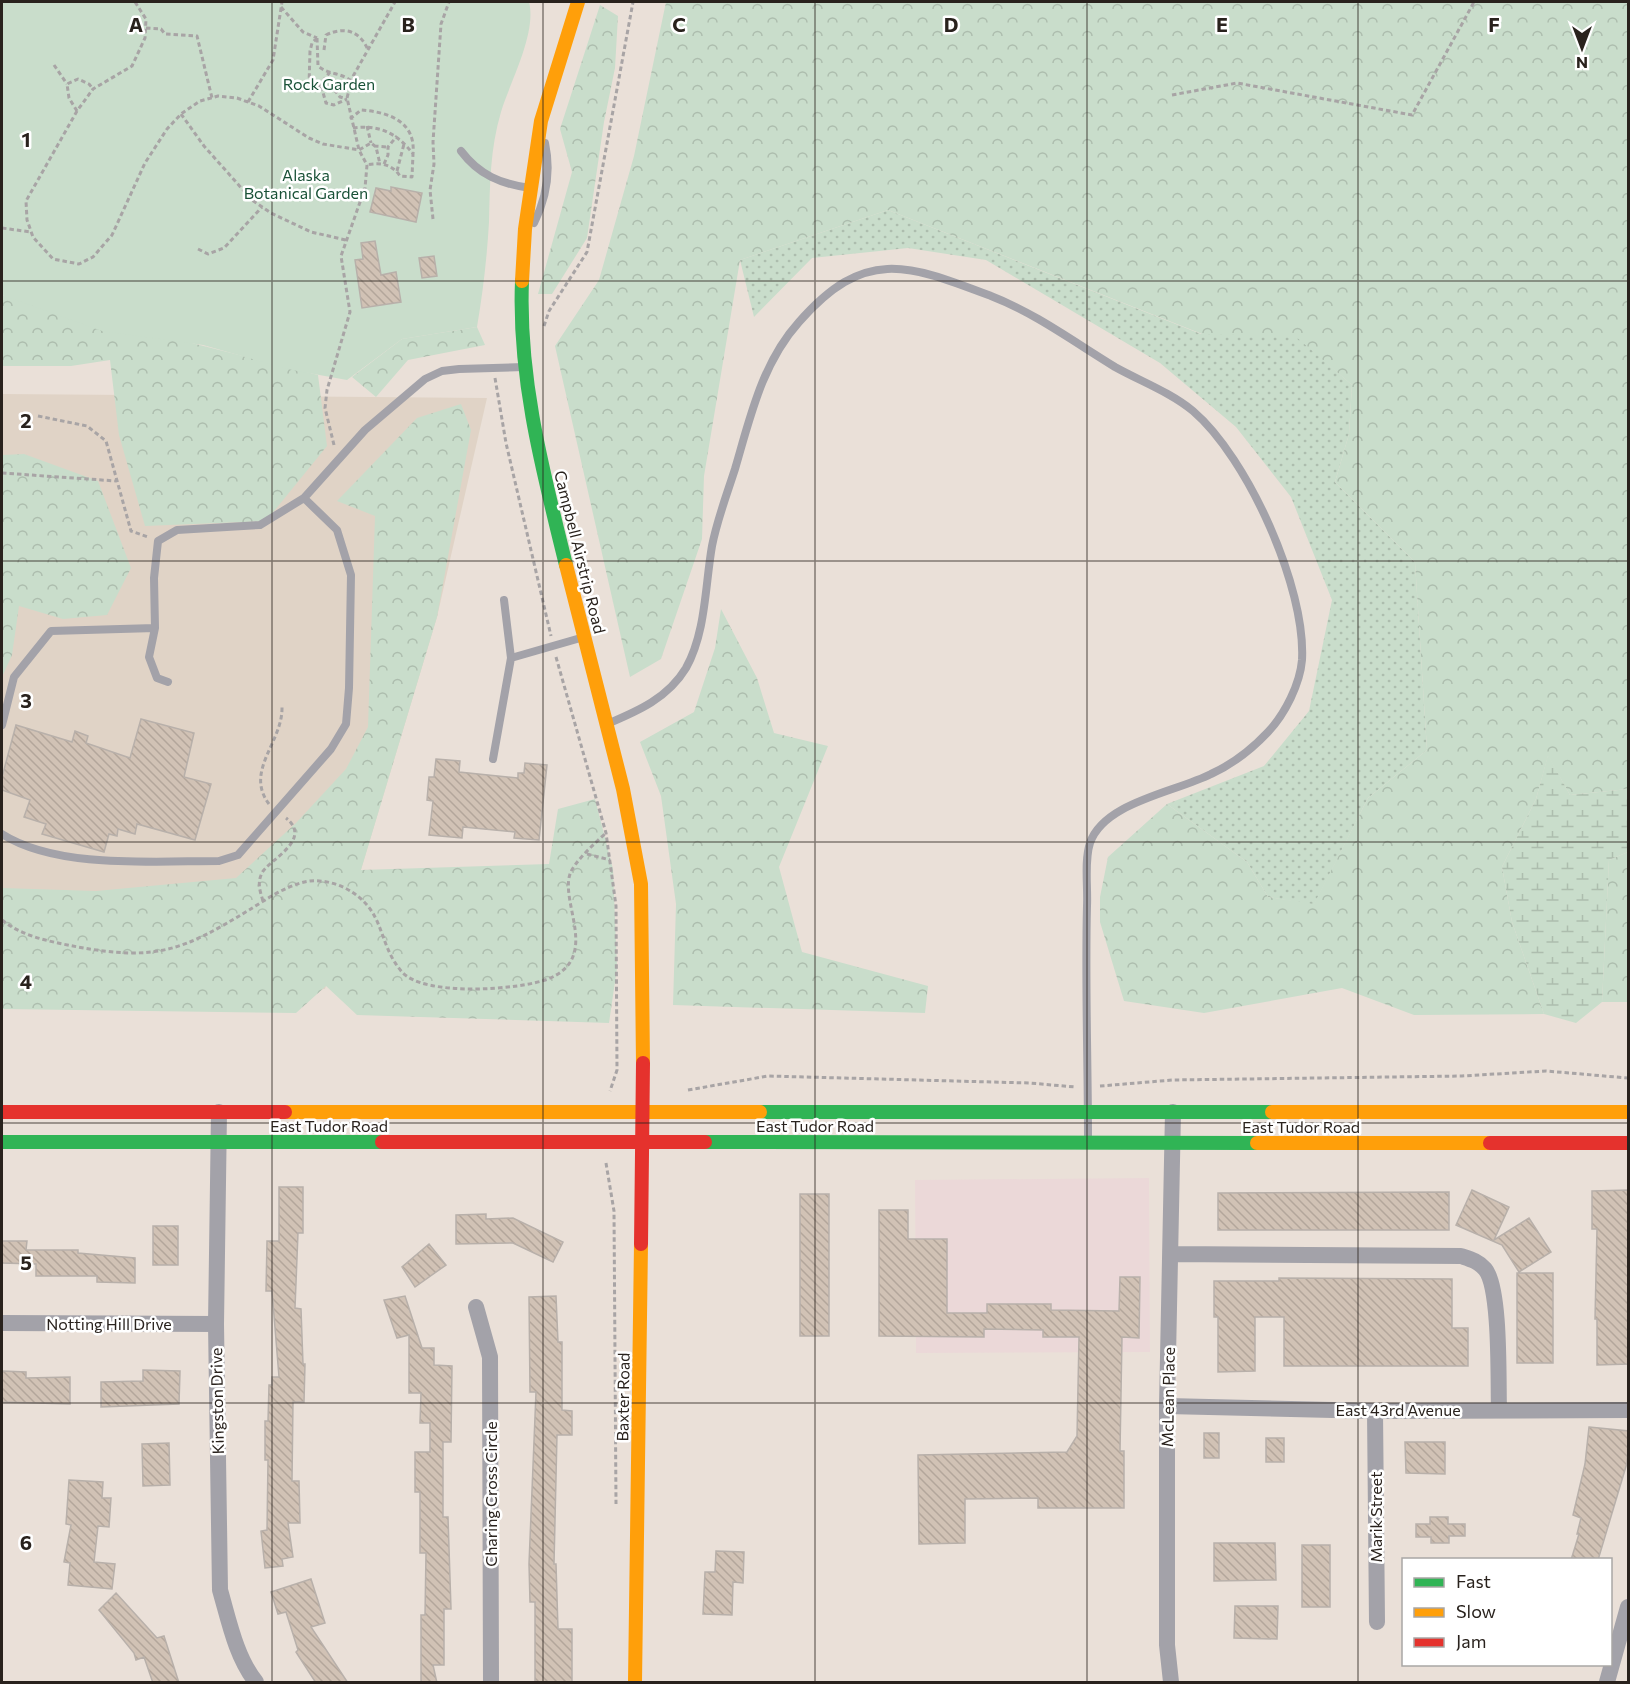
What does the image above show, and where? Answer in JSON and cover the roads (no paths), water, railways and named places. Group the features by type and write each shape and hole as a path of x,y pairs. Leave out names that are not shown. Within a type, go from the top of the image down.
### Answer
{"main road":[{"name":"Campbell Airstrip Road","path":"578,2 541,121 531,188 524,245 522,290 526,367 534,436 626,799 641,884 643,1112"},
{"name":"East Tudor Road","path":"2,1112 1629,1112"},
{"name":"Baxter Road","path":"635,1683 643,1112"},
{"name":"East Tudor Road","path":"2,1142 1629,1143"}],"street":[{"name":"Kingston Drive","path":"219,1112 216,1324 220,1590 232,1632 250,1675 256,1683"},
{"name":"McLean Place","path":"1172,1683 1167,1646 1167,1406 1173,1112"},
{"path":"1171,1254 1461,1256 1474,1260 1487,1271 1494,1300 1499,1410"},
{"name":"Charing Cross Circle","path":"476,1307 490,1357 491,1683"},
{"name":"Notting Hill Drive","path":"2,1323 216,1324"},
{"name":"East 43rd Avenue","path":"1167,1406 1375,1411 1629,1410"},
{"name":"Marik Street","path":"1375,1411 1377,1622"},
{"path":"1612,1666 1629,1607"},
{"path":"1607,1683 1612,1666"}],"lane":[{"path":"524,245 543,205 549,165 541,121"},
{"path":"461,151 477,170 499,182 531,188"},
{"path":"607,725 645,708 665,694 685,670 699,637 713,541 764,377 780,347 796,325 817,303 852,277 875,269 901,267 930,273 1017,306 1192,410 1218,437 1270,522 1293,590 1301,623 1302,664 1291,697 1272,728 1245,754 1211,774 1124,808 1101,825 1089,845 1086,1086 1088,1143"},
{"path":"168,682 157,678 149,657 155,628 154,578 158,541 177,530 260,525 304,498 339,458 387,411 425,379 442,371 526,367"},
{"path":"2,834 15,843 91,860 219,861 238,855 331,749 346,724 351,575 337,530 304,498"},
{"path":"493,759 511,658 504,600"},
{"path":"2,725 14,677 51,631 155,628"},
{"path":"511,658 584,637"}],"park label":[{"name":"Rock Garden","path":"329,84"},
{"name":"Alaska Botanical Garden","path":"306,184"}]}
